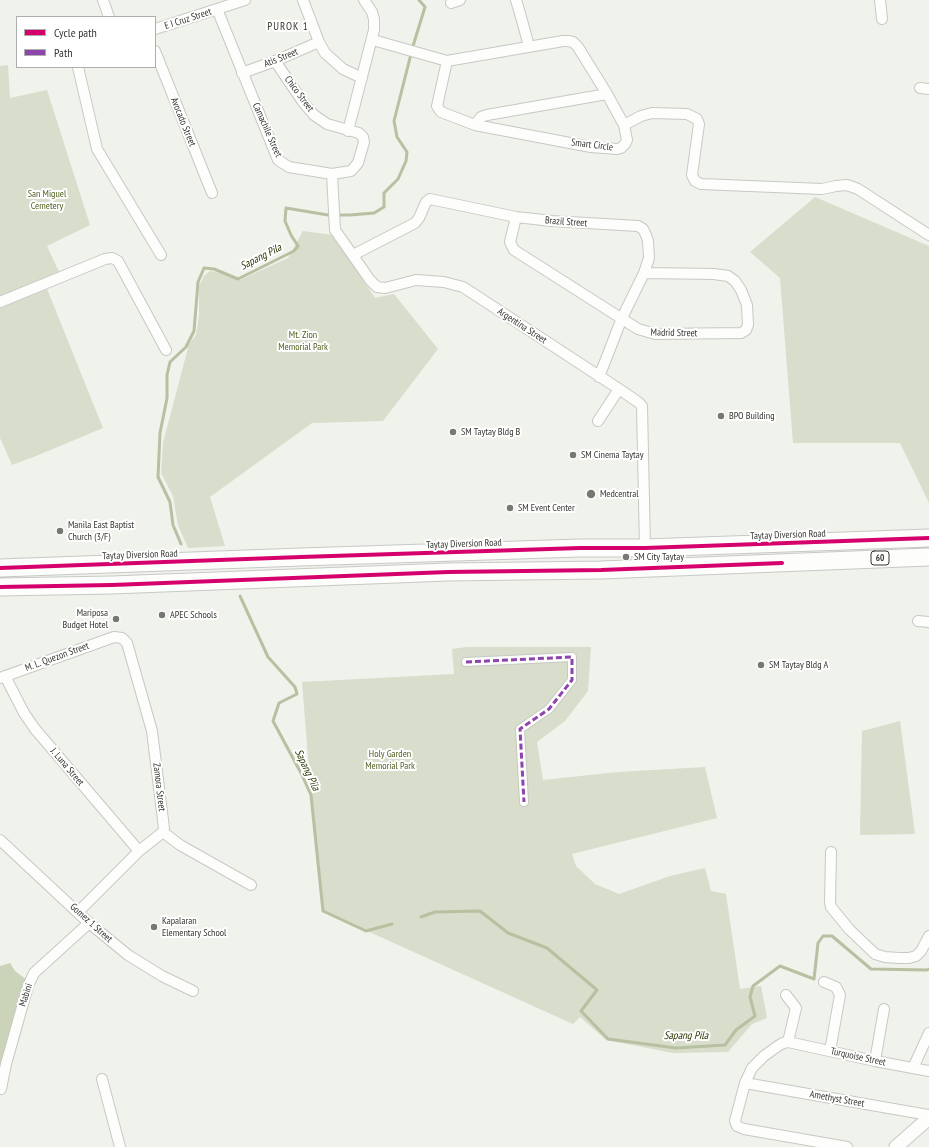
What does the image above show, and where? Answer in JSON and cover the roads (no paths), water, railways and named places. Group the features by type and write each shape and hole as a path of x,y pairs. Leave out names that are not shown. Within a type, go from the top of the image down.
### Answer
{"main road":[{"name":"Taytay Diversion Road","path":"0,568 580,548 645,548 929,538"},
{"name":"60","path":"0,587 448,572 601,570 929,557"},
{"path":"178,562 178,582"}],"street":[{"path":"103,0 109,16"},
{"name":"E I Cruz Street","path":"156,29 245,0"},
{"path":"303,0 318,42 325,52 343,69 362,78"},
{"path":"348,131 373,40 374,19 372,12 364,0"},
{"path":"516,0 529,46"},
{"path":"880,0 882,19"},
{"name":"Camachile Street","path":"217,9 278,160 289,167 332,174 351,171 358,163 364,138 359,134 348,131"},
{"path":"373,40 447,61"},
{"name":"Smart Circle","path":"568,40 573,42 578,47 607,94 624,125 626,142 621,148 613,149 591,147 475,125 441,112 438,108 447,61 568,40"},
{"name":"Atis Street","path":"242,73 275,62 318,42"},
{"name":"Avocado Street","path":"156,53 212,193"},
{"name":"Chico Street","path":"275,62 314,115 327,124 348,131"},
{"path":"78,68 97,149 101,159 161,255"},
{"path":"475,125 481,117 487,115 607,94"},
{"path":"624,125 652,113 687,114 697,119 699,124 692,176 695,181 701,184 822,189 848,185 858,188 929,235"},
{"name":"Argentina Street","path":"332,174 335,230 370,280 377,287 385,288 416,280 444,282 462,287 619,389 642,406 645,548"},
{"name":"Brazil Street","path":"353,255 415,223 426,202 430,199 516,217 552,221 638,226 643,229 648,241 649,258 644,273 622,318 599,377"},
{"name":"Madrid Street","path":"516,217 510,242 514,250 638,329 655,334 741,333 746,330 748,325 747,305 741,290 735,281 728,276 714,274 644,273"},
{"path":"0,302 105,259 112,258 118,261 166,350"},
{"path":"598,421 619,389"},
{"path":"918,621 929,622"},
{"name":"M. L. Quezon Street","path":"3,677 114,637"},
{"name":"Zamora Street","path":"114,637 122,638 128,643 152,730 164,828 163,832"},
{"path":"466,662 572,657 572,680 549,708 520,729 524,802"},
{"name":"J. Luna Street","path":"3,677 35,729 139,851"},
{"path":"78,912 139,851 163,832 180,845 251,885"},
{"name":"Gomez 1 Street","path":"0,840 89,923 128,955 162,976 194,991"},
{"path":"831,852 831,907 849,929 875,954 885,957 899,958 916,956 921,951 929,936"},
{"name":"Mabini","path":"1,1089 28,986 34,973 89,923"},
{"path":"824,982 836,987 840,995 830,1052"},
{"path":"786,995 796,1008 788,1042 778,1046 764,1056 752,1068 745,1083 735,1120 737,1126 847,1147"},
{"path":"875,1061 884,1009"},
{"path":"913,1068 929,1033"},
{"name":"Turquoise Street","path":"788,1042 830,1052 929,1071"},
{"path":"102,1079 120,1147"},
{"name":"Amethyst Street","path":"745,1083 929,1116"},
{"path":"896,1147 929,1116"}],"waterway":[{"name":"Sapang Pila","path":"181,544 173,525 170,502 158,477 160,433 167,398 167,375 170,362 186,347 194,331 198,282 204,268 214,269 238,279 294,251 298,246 285,221 286,208 328,215 350,215 374,213 384,207 384,193 398,179 406,161 407,152 397,137 394,121 413,46 425,7 419,0"},
{"name":"Sapang Pila","path":"240,596 268,657 295,687 297,694 279,703 273,721 311,795 323,911 366,931 392,924"},
{"name":"Sapang Pila","path":"421,917 435,912 480,911 508,933 547,948 597,990 581,1011 608,1039 676,1048 725,1045 736,1030 755,1016 750,997 753,986 780,966 814,979 818,943 823,936 832,936 871,969 929,969"}],"place":[{"name":"BPO Building","path":"721,416"},
{"name":"SM Taytay Bldg B","path":"453,432"},
{"name":"SM Cinema Taytay","path":"573,455"},
{"name":"Medcentral","path":"591,494"},
{"name":"SM Event Center","path":"510,508"},
{"name":"Manila East Baptist Church (3/F)","path":"60,531"},
{"name":"SM City Taytay","path":"626,557"},
{"name":"APEC Schools","path":"162,615"},
{"name":"Mariposa Budget Hotel","path":"116,619"},
{"name":"SM Taytay Bldg A","path":"761,665"},
{"name":"Kapalaran Elementary School","path":"154,927"}],"district":[{"name":"PUROK 1","path":"288,27"}],"park label":[{"name":"San Miguel Cemetery","path":"47,200"},
{"name":"Mt. Zion Memorial Park","path":"303,340"},
{"name":"Holy Garden Memorial Park","path":"390,760"}]}
